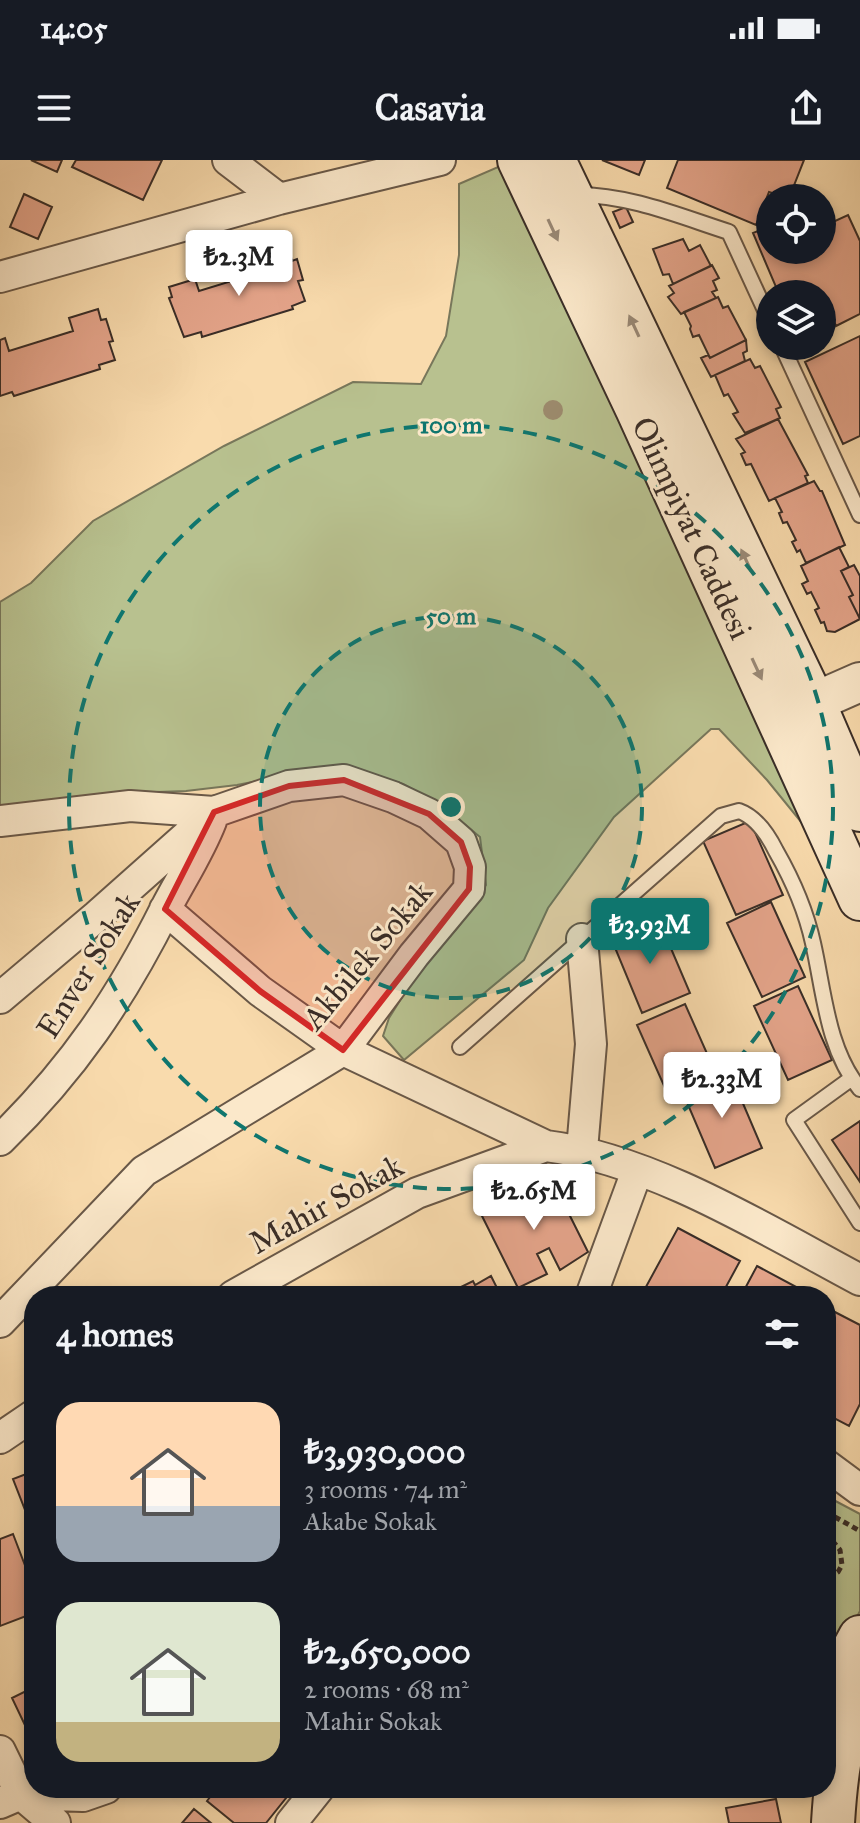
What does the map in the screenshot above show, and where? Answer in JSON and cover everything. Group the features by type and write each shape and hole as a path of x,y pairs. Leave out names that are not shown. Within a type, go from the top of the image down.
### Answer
{"main road":[{"name":"Olimpiyat Caddesi","path":"519,160 637,409 796,710 860,810"},
{"name":"Olimpiyat Caddesi","path":"563,178 796,710 860,899"},
{"path":"836,1681 860,1637"},
{"path":"836,1782 844,1731 860,1691"},
{"path":"809,1823 810,1798"},
{"path":"833,1823 834,1798"}],"street":[{"path":"228,160 279,199"},
{"path":"0,277 279,199 440,160"},
{"path":"796,710 860,682"},
{"name":"Akbilek Sokak","path":"34,1286 144,1171 343,1050 414,955 469,889 470,867 461,842 429,814 393,797 344,780 289,786 214,812"},
{"path":"0,821 130,806 214,812"},
{"path":"0,998 214,812"},
{"name":"Enver Sokak","path":"0,1140 33,1108 103,1021 158,928 165,909 201,847 214,812"},
{"path":"165,909 260,991 343,1050"},
{"path":"582,939 591,1044 582,1150"},
{"name":"Mahir Sokak","path":"343,1050 546,1146 582,1150 692,1192 860,1280"},
{"name":"Mahir Sokak","path":"253,1286 417,1193 546,1146"},
{"path":"595,1286 637,1171"},
{"name":"Akbilek Sokak","path":"0,1322 24,1297"},
{"path":"0,1438 24,1422"},
{"path":"836,1472 860,1490"},
{"path":"0,1751 10,1798 55,1823"},
{"path":"291,1823 311,1798"}],"lane":[{"path":"563,178 607,195 729,232 756,291"},
{"path":"788,360 860,515"},
{"path":"460,1047 721,816 733,811 746,813 770,839 801,904 812,940 824,1003 841,1055 856,1084 794,1120 860,1223"}],"path":[{"path":"836,1518 860,1531"},
{"path":"836,1545 840,1550 842,1565 836,1573"}],"highlighted area":[{"path":"344,780 429,814 461,842 470,867 469,889 343,1050 260,991 165,909 214,812 289,786"}],"green space":[{"path":"498,167 509,170 815,839 767,780 719,729 711,729 614,817 548,908 524,960 404,1060 383,1036 389,1018 414,978 459,926 486,885 480,837 440,804 403,784 352,768 186,791 127,793 0,809 0,602 31,583 93,521 224,446 353,382 421,384 446,336 459,255 459,184"},
{"path":"836,1501 860,1514 860,1611 838,1654"}],"building":[{"path":"31,160 62,160 57,172"},
{"path":"76,160 162,160 143,200 72,167"},
{"path":"602,160 645,160 639,175"},
{"path":"678,160 804,160 795,184 756,184 756,225 667,188"},
{"path":"24,194 52,207 38,239 10,227"},
{"path":"626,207 633,222 620,228 613,212"},
{"path":"848,215 860,241 860,314 836,326 836,280 773,280 766,264 836,264 836,221"},
{"path":"683,239 689,251 700,245 711,266 673,284 669,274 663,275 653,249"},
{"path":"289,249 292,261 297,259 303,280 298,281 305,301 292,306 293,309 202,337 201,332 184,337 169,298 172,297 169,287 195,279 199,291 264,271 260,258"},
{"path":"712,265 719,278 713,281 717,290 712,292 716,298 681,314 668,297 674,293 669,286"},
{"path":"718,297 723,308 728,306 746,340 710,358 699,335 693,337 684,312"},
{"path":"98,309 101,320 106,319 115,360 99,365 100,369 14,396 12,392 0,396 0,340 5,338 9,351 73,331 69,318"},
{"path":"860,336 860,436 843,444 805,362 836,360 836,347"},
{"path":"746,340 745,361 711,377 701,358 708,355 710,358"},
{"path":"750,359 755,368 760,366 781,407 776,409 780,418 745,433 733,414 738,412 728,394 724,396 715,375"},
{"path":"778,419 808,475 805,476 808,483 769,501 751,464 746,465 741,454 745,452 736,439"},
{"path":"814,481 822,491 845,545 806,563 792,542 796,540 787,522 783,523 779,513 782,512 775,498"},
{"path":"839,547 849,567 841,571 860,619 835,632 827,631 824,622 821,623 815,610 819,608 811,592 807,594 802,584 808,581 801,566"},
{"path":"854,565 860,576 860,619 841,571"},
{"path":"750,821 783,895 736,915 703,841"},
{"path":"771,902 805,977 762,997 727,923"},
{"path":"658,918 690,993 642,1013 611,938"},
{"path":"798,986 832,1060 788,1080 754,1006"},
{"path":"685,1004 717,1076 669,1097 637,1025"},
{"path":"730,1073 762,1148 715,1168 683,1093"},
{"path":"860,1121 860,1182 832,1140"},
{"path":"551,1178 588,1252 560,1270 549,1248 537,1254 547,1274 517,1286 480,1212 507,1193 518,1214 528,1208 518,1189 533,1182 535,1185"},
{"path":"678,1228 740,1261 726,1286 646,1286"},
{"path":"757,1266 794,1286 746,1286"},
{"path":"491,1276 496,1286 463,1286 473,1281 475,1285"},
{"path":"836,1313 860,1325 860,1404 849,1426 836,1419"},
{"path":"24,1475 24,1507 13,1479"},
{"path":"13,1534 24,1563 24,1617 0,1626 0,1539"},
{"path":"24,1692 24,1723 12,1698"},
{"path":"209,1798 286,1798 266,1823 234,1823 207,1801"},
{"path":"776,1799 781,1823 729,1823 726,1808"},
{"path":"194,1809 211,1823 182,1823"}]}
